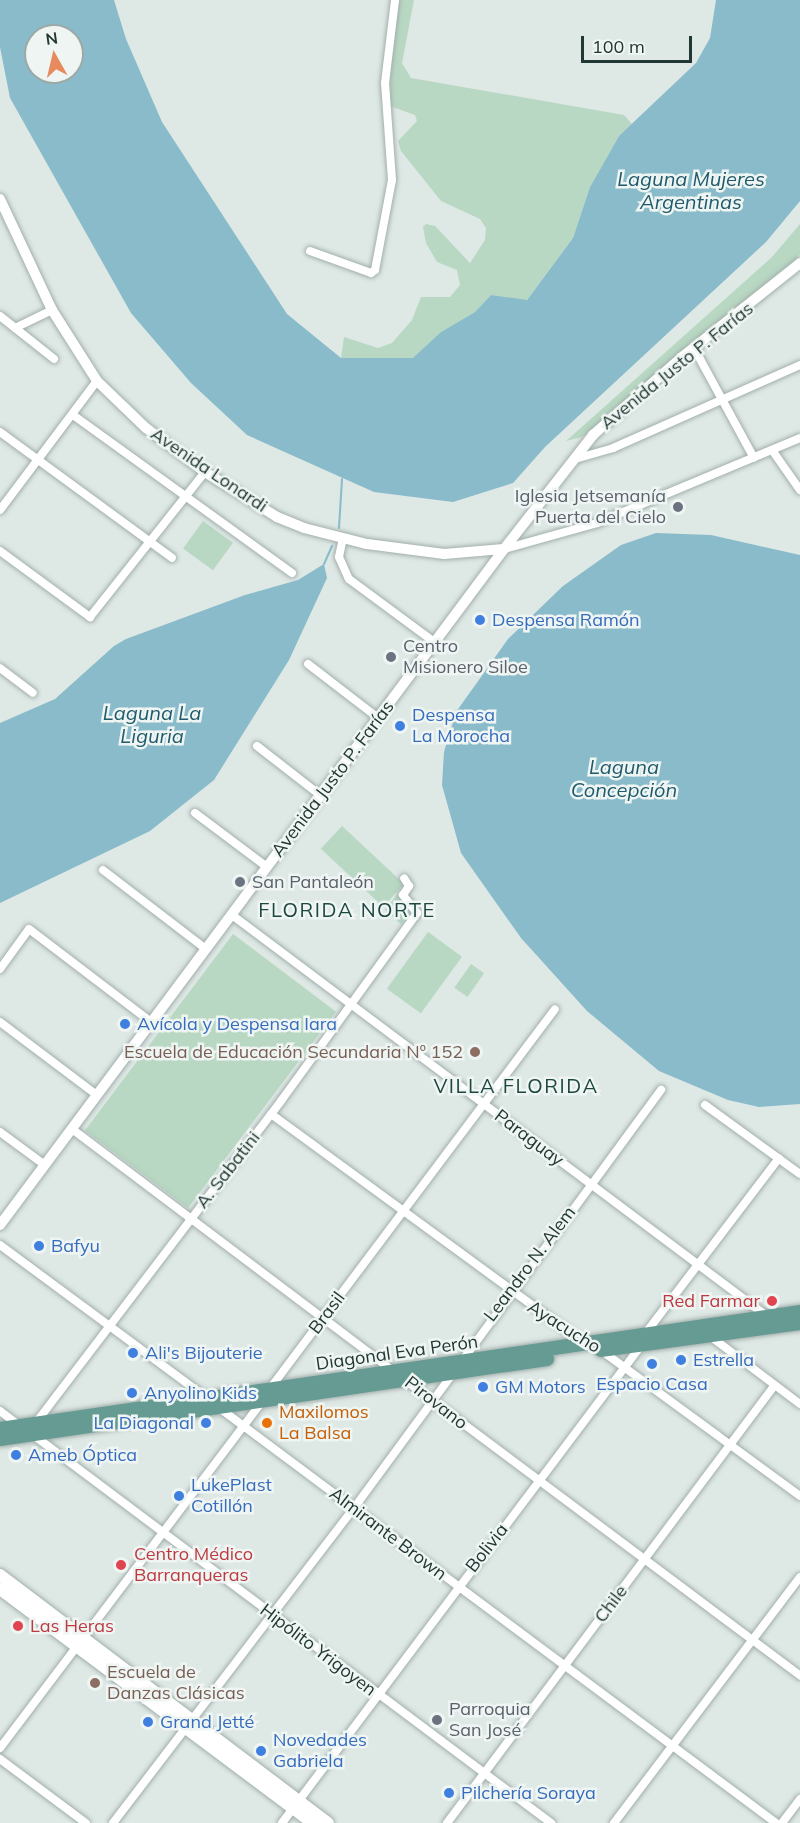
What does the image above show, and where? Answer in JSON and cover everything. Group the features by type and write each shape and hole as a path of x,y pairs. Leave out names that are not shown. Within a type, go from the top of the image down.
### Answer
{"main road":[{"name":"Diagonal Eva Perón","path":"265,1396 395,1372 455,1368 601,1350 800,1312"},
{"name":"Diagonal Eva Perón","path":"0,1439 35,1430 213,1403 406,1381 455,1368 585,1344 711,1336 800,1323"},
{"name":"Diagonal Eva Perón","path":"0,1429 20,1426 35,1430"},
{"path":"0,1575 80,1643"},
{"path":"0,1589 80,1643 296,1804 328,1823"},
{"path":"296,1804 313,1823"}],"street":[{"path":"310,251 371,273 375,270 393,180 385,83 394,0"},
{"name":"Avenida Lonardi","path":"0,199 52,310 98,381 146,428 205,472 277,517 343,538 444,554 504,549"},
{"name":"Avenida Justo P. Farías","path":"0,1225 504,549 593,435 694,348 799,268"},
{"path":"15,328 52,310"},
{"path":"0,316 54,359"},
{"path":"694,348 754,458"},
{"path":"575,459 613,448 800,365"},
{"path":"0,510 98,381"},
{"path":"73,415 184,498 292,573"},
{"path":"0,432 172,558"},
{"path":"504,549 597,523 800,438"},
{"path":"772,450 800,490"},
{"path":"0,551 90,617 205,472"},
{"path":"343,538 339,557 349,579 435,642"},
{"path":"308,664 378,718"},
{"path":"0,669 33,693"},
{"path":"257,746 320,795"},
{"path":"195,813 267,867"},
{"path":"102,870 206,949"},
{"name":"A. Sabatini","path":"35,1430 108,1325 271,1114 417,913 403,895 409,886 404,878"},
{"name":"Paraguay","path":"232,915 768,1317"},
{"path":"0,969 29,929 151,1022"},
{"name":"Brasil","path":"0,1748 555,1009"},
{"path":"0,1022 97,1095"},
{"name":"Leandro N. Alem","path":"113,1823 187,1723 354,1508 510,1292 661,1089"},
{"path":"705,1105 800,1174"},
{"name":"Ayacucho","path":"271,1114 510,1292 585,1344 601,1350 626,1366 800,1496"},
{"name":"Pirovano","path":"72,1129 800,1676"},
{"path":"0,1132 45,1165"},
{"name":"Bolivia","path":"282,1823 458,1586 626,1366 698,1264 778,1158"},
{"name":"Almirante Brown","path":"0,1245 776,1823"},
{"path":"711,1336 800,1404"},
{"name":"Chile","path":"447,1823 774,1386"},
{"path":"0,1411 20,1426"},
{"name":"Hipólito Yrigoyen","path":"35,1430 162,1533 551,1823"},
{"path":"614,1823 800,1577"},
{"path":"0,1759 86,1823"},
{"path":"782,1823 800,1799"}],"green space":[{"path":"400,0 414,0 402,63 411,78 624,115 632,124 619,136 590,187 573,238 526,301 491,295 475,312 441,332 413,359 341,358 344,337 378,348 392,343 412,320 421,297 450,297 460,285 457,270 437,262 426,243 423,227 426,224 435,226 470,263 485,240 486,228 480,219 441,201 401,151 398,141 417,121 415,115 390,106 391,48"},
{"path":"800,224 800,254 793,263 582,437 566,441 772,257"},
{"path":"203,521 233,543 213,570 183,549"},
{"path":"342,826 404,884 383,907 321,849"},
{"path":"398,893 410,913 401,924 385,910"},
{"path":"428,932 462,957 421,1013 387,989"},
{"path":"233,934 336,1012 188,1208 85,1130"},
{"path":"471,964 484,973 467,997 454,988"}],"water":[{"name":"Laguna Mujeres Argentinas","path":"0,0 114,0 126,39 162,122 287,314 341,358 413,358 441,332 475,312 491,295 527,300 573,238 590,187 619,136 696,63 710,38 716,0 800,0 800,201 766,242 545,447 513,483 453,502 374,492 247,435 191,383 131,313 10,98 0,47"},
{"name":"Laguna Concepción","path":"656,533 711,535 800,555 800,1104 759,1107 728,1100 659,1071 587,1011 521,938 461,853 442,785 444,752 456,712 508,639 563,586 621,545"},
{"name":"Laguna La Liguria","path":"324,564 327,578 289,660 214,780 150,831 0,903 0,723 55,699 114,646 126,639 245,595 298,580"}],"waterway":[{"path":"339,528 342,479"},
{"path":"324,564 332,546"}],"place":[{"name":"Iglesia Jetsemanía Puerta del Cielo","path":"678,507"},
{"name":"Despensa Ramón","path":"480,620"},
{"name":"Centro Misionero Siloe","path":"391,657"},
{"name":"Despensa La Morocha","path":"400,726"},
{"name":"San Pantaleón","path":"240,882"},
{"name":"Avícola y Despensa Iara","path":"125,1024"},
{"name":"Escuela de Educación Secundaria Nº 152","path":"475,1052"},
{"name":"Bafyu","path":"39,1246"},
{"name":"Red Farmar","path":"772,1301"},
{"name":"Ali's Bijouterie","path":"133,1353"},
{"name":"Estrella","path":"681,1360"},
{"name":"Espacio Casa","path":"652,1364"},
{"name":"GM Motors","path":"483,1387"},
{"name":"Anyolino Kids","path":"132,1393"},
{"name":"La Diagonal","path":"206,1423"},
{"name":"Maxilomos La Balsa","path":"267,1423"},
{"name":"Ameb Óptica","path":"16,1455"},
{"name":"LukePlast Cotillón","path":"179,1496"},
{"name":"Centro Médico Barranqueras","path":"121,1565"},
{"name":"Las Heras","path":"18,1626"},
{"name":"Escuela de Danzas Clásicas","path":"95,1683"},
{"name":"Parroquia San José","path":"437,1720"},
{"name":"Grand Jetté","path":"148,1722"},
{"name":"Novedades Gabriela","path":"261,1751"},
{"name":"Pilchería Soraya","path":"449,1793"}],"district":[{"name":"FLORIDA NORTE","path":"347,909"},
{"name":"VILLA FLORIDA","path":"516,1085"}]}
